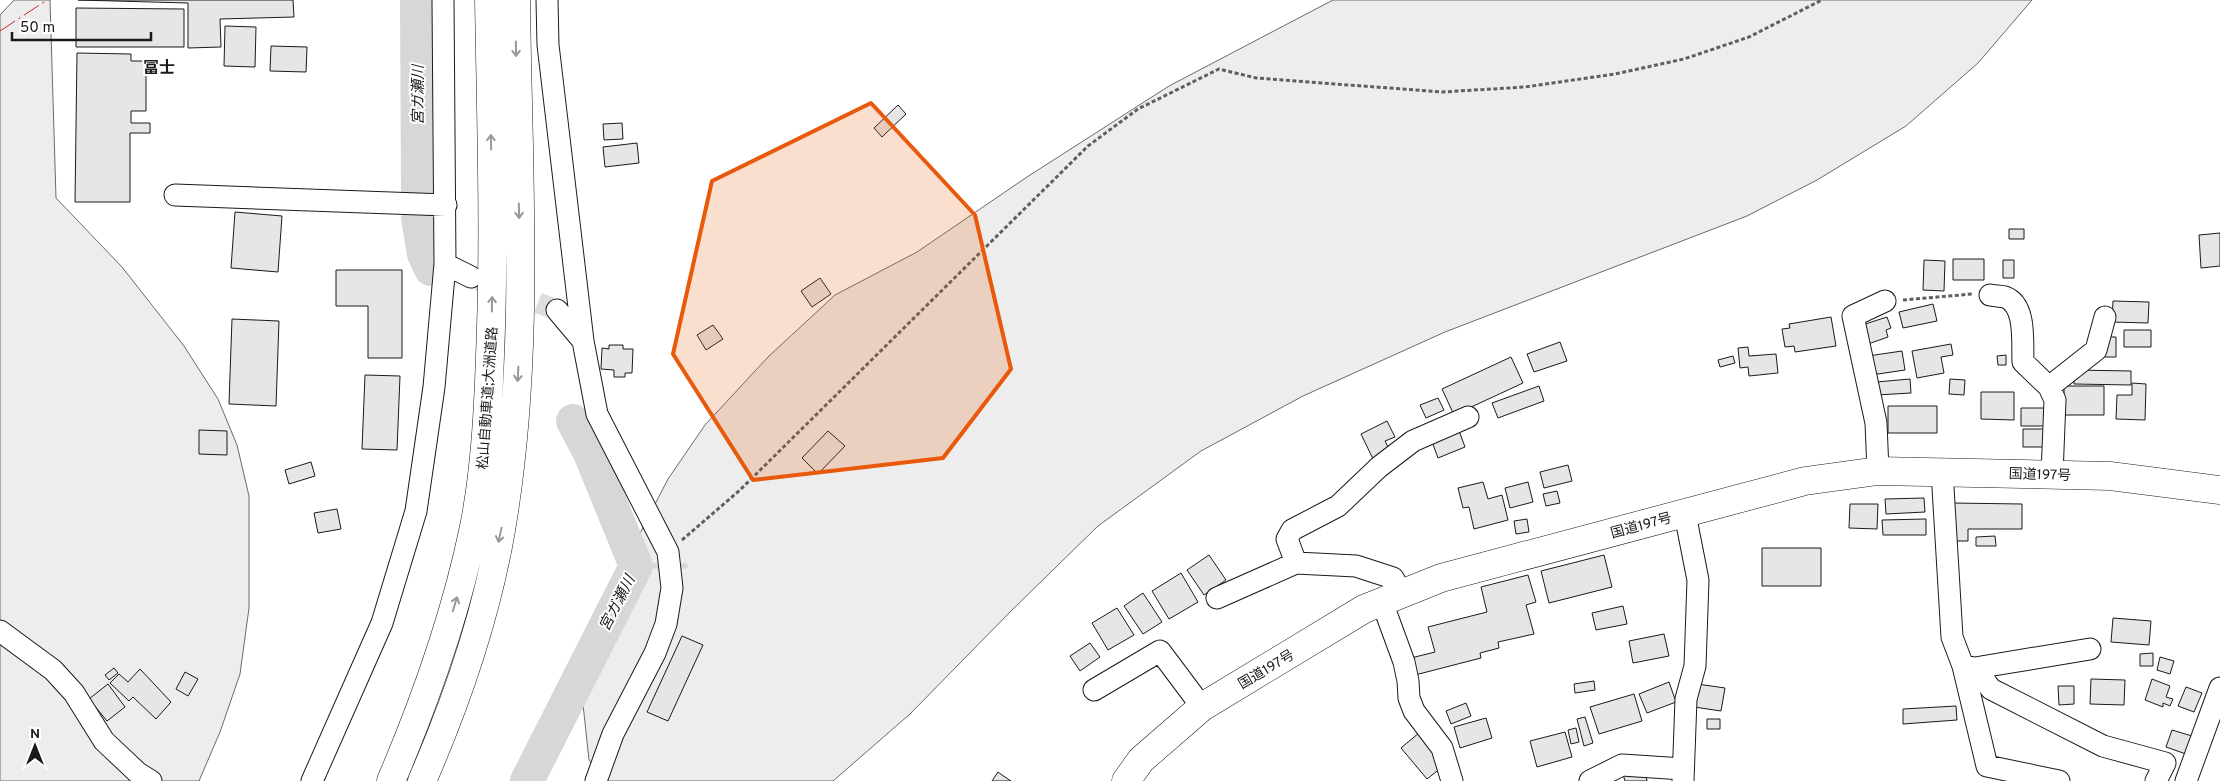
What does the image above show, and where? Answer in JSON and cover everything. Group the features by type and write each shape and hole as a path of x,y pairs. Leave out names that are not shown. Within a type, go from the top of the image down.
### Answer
{"highway":[{"name":"松山自動車道;大洲道路","path":"391,781 417,721 445,635 474,526 483,467 488,403 493,232 488,0"},
{"name":"松山自動車道;大洲道路","path":"422,781 444,730 474,642 501,532 510,469 516,405 520,311 516,0"},
{"name":"国道197号","path":"1126,781 1141,760 1202,707 1364,609 1440,578 1805,481 1878,471 2110,476 2220,490"},
{"path":"373,781 445,635"},
{"path":"426,781 444,730"}],"street":[{"path":"312,781 382,623 416,511 434,387 445,264 443,0"},
{"path":"547,0 548,44 583,341 597,414 668,552 672,588 666,624 655,654 613,734 596,781"},
{"path":"174,195 446,205"},
{"path":"445,264 471,277"},
{"path":"1990,295 2006,298 2015,304 2020,315 2023,362 2049,387 2055,400 2052,474"},
{"path":"1878,471 1876,423 1854,316 1885,302"},
{"path":"557,310 583,341"},
{"path":"2049,387 2096,350 2103,331 2105,317"},
{"path":"1296,563 1287,539 1292,530 1338,506 1379,467 1413,441 1468,417"},
{"path":"1942,471 1952,637 1969,667 1991,689 2103,746 2165,763 2156,781"},
{"path":"1590,781 1622,765 1683,775 1686,699 1694,666 1698,580 1685,514"},
{"path":"1217,598 1296,563 1356,566 1393,578 1392,598 1408,681 1409,698 1414,710 1442,748 1452,781"},
{"path":"0,631 53,670 74,693 104,741 138,773 152,781"},
{"path":"1969,667 2090,649"},
{"path":"1094,690 1160,651 1202,707"},
{"path":"1969,667 1986,766 2059,781"},
{"path":"2186,781 2220,688"}],"path":[{"path":"668,552 747,484 1088,146 1138,109 1184,85 1219,69 1256,78 1442,92 1524,87 1615,74 1684,59 1749,37 1822,0"},
{"path":"1885,302 1990,295"}],"highlighted area":[{"path":"871,103 975,215 1011,369 943,458 753,480 673,354 712,181"}],"shaded area":[{"path":"14,0 50,0 56,198 122,267 184,346 218,399 237,445 249,496 249,608 240,674 220,732 199,781 0,781 0,15"},
{"path":"1333,0 2032,0 1978,63 1906,126 1817,180 1747,216 1445,332 1303,396 1201,451 1098,526 910,714 833,781 607,781 589,760 582,695 587,663 596,631 612,600 635,543 668,479 705,425 768,357 835,295 917,252 1027,177 1169,86"}],"building":[{"path":"78,0 293,0 294,17 220,19 221,47 188,48 188,3"},
{"path":"76,8 184,9 184,47 76,47"},
{"path":"225,26 256,27 255,67 224,66"},
{"path":"271,46 307,47 306,72 270,71"},
{"path":"77,53 131,54 131,61 146,61 146,111 131,111 131,123 150,123 150,133 130,133 130,202 75,202"},
{"path":"898,105 906,114 882,137 874,128"},
{"path":"622,123 623,139 604,140 603,124"},
{"path":"637,143 639,163 605,167 603,147"},
{"path":"235,212 282,216 278,272 231,268"},
{"path":"2009,229 2024,229 2024,239 2009,239"},
{"path":"2220,233 2220,266 2201,268 2199,235"},
{"path":"1953,259 1984,259 1984,280 1953,280"},
{"path":"1924,260 1945,261 1944,291 1923,290"},
{"path":"2003,260 2014,260 2014,278 2003,278"},
{"path":"336,270 402,270 402,358 368,358 368,306 336,306"},
{"path":"820,278 831,294 812,307 801,291"},
{"path":"2113,301 2149,302 2148,323 2112,322"},
{"path":"1933,304 1937,321 1903,328 1899,312"},
{"path":"1831,317 1836,346 1795,352 1794,346 1785,347 1782,329 1790,328 1789,324"},
{"path":"1887,317 1891,328 1886,330 1888,337 1868,344 1862,325"},
{"path":"232,319 279,321 276,406 229,404"},
{"path":"713,325 723,339 706,350 697,335"},
{"path":"2124,330 2151,330 2151,347 2124,347"},
{"path":"2103,337 2116,337 2116,357 2103,357"},
{"path":"1560,342 1567,361 1534,372 1527,354"},
{"path":"1951,344 1953,355 1941,357 1944,373 1917,378 1912,351"},
{"path":"609,345 623,345 623,349 633,349 632,373 625,373 625,377 614,377 614,370 601,369 602,348 609,349"},
{"path":"1748,347 1749,356 1776,354 1778,373 1749,376 1748,367 1740,368 1738,348"},
{"path":"1902,351 1905,370 1871,375 1868,356"},
{"path":"2006,355 2006,365 1998,365 1997,356"},
{"path":"1733,356 1735,363 1720,367 1718,360"},
{"path":"1511,357 1523,383 1454,415 1442,389"},
{"path":"2074,370 2131,371 2131,385 2074,384"},
{"path":"365,375 400,376 397,450 362,449"},
{"path":"1910,379 1911,393 1877,395 1876,382"},
{"path":"1950,379 1965,380 1964,395 1949,394"},
{"path":"2132,383 2146,384 2145,420 2116,419 2117,395 2132,395"},
{"path":"1539,386 1544,401 1498,418 1492,403"},
{"path":"2064,386 2104,386 2104,415 2064,415"},
{"path":"1981,392 2014,392 2014,420 1981,419"},
{"path":"1438,398 1444,410 1426,418 1420,405"},
{"path":"1888,406 1937,406 1937,433 1888,433"},
{"path":"2021,408 2051,408 2051,426 2021,426"},
{"path":"1387,421 1395,437 1385,441 1390,451 1373,459 1361,434"},
{"path":"1458,428 1465,447 1438,458 1431,439"},
{"path":"2023,429 2048,429 2048,447 2023,447"},
{"path":"199,430 227,431 227,455 199,454"},
{"path":"828,431 845,446 818,474 802,458"},
{"path":"311,462 315,476 289,484 285,470"},
{"path":"1568,465 1572,481 1544,488 1540,472"},
{"path":"1483,482 1488,499 1502,495 1508,520 1474,529 1469,507 1463,508 1458,488"},
{"path":"1528,482 1533,502 1510,508 1505,488"},
{"path":"1557,491 1560,503 1546,506 1543,494"},
{"path":"1924,498 1925,512 1886,514 1885,499"},
{"path":"1952,503 2022,504 2022,529 1968,529 1968,541 1952,541"},
{"path":"1850,504 1878,504 1877,529 1849,528"},
{"path":"337,509 341,529 318,533 314,513"},
{"path":"1527,519 1529,532 1516,534 1514,521"},
{"path":"1926,519 1926,535 1883,535 1882,520"},
{"path":"1995,536 1996,546 1976,546 1976,537"},
{"path":"1762,548 1821,548 1821,586 1762,586"},
{"path":"1209,555 1226,580 1204,595 1187,570"},
{"path":"1604,555 1612,587 1549,603 1541,571"},
{"path":"1181,573 1198,602 1169,619 1152,591"},
{"path":"1528,575 1536,602 1526,605 1534,634 1498,642 1499,648 1480,653 1481,658 1415,675 1411,658 1435,652 1428,627 1487,612 1481,587"},
{"path":"1143,593 1162,622 1143,634 1124,606"},
{"path":"1623,606 1627,624 1596,630 1592,613"},
{"path":"1117,608 1134,635 1108,650 1092,623"},
{"path":"2113,618 2151,621 2149,645 2111,642"},
{"path":"1664,634 1669,656 1633,663 1629,641"},
{"path":"682,636 703,645 668,721 647,712"},
{"path":"1090,643 1100,657 1080,671 1070,656"},
{"path":"2153,653 2153,666 2140,666 2140,654"},
{"path":"2160,657 2174,661 2170,674 2157,670"},
{"path":"114,668 118,673 109,680 105,675"},
{"path":"140,669 171,702 156,719 133,697 129,701 110,683 119,674 128,682"},
{"path":"185,672 198,679 188,696 176,689"},
{"path":"2091,679 2125,680 2124,705 2090,704"},
{"path":"2152,679 2170,686 2166,697 2173,699 2170,706 2163,703 2163,707 2145,700"},
{"path":"1594,681 1595,690 1575,693 1574,684"},
{"path":"1669,682 1676,702 1647,713 1639,694"},
{"path":"108,684 125,707 107,721 89,699"},
{"path":"1697,684 1725,688 1721,711 1694,707"},
{"path":"2058,686 2074,686 2074,704 2059,705"},
{"path":"2186,687 2202,693 2194,712 2178,706"},
{"path":"1634,694 1642,721 1599,734 1590,707"},
{"path":"1466,703 1471,716 1451,724 1446,711"},
{"path":"1956,706 1957,720 1903,724 1903,709"},
{"path":"1585,717 1593,743 1584,746 1577,719"},
{"path":"1486,718 1492,738 1460,748 1454,727"},
{"path":"1707,719 1720,719 1720,729 1707,729"},
{"path":"1576,728 1579,742 1571,744 1568,730"},
{"path":"2172,730 2192,736 2186,754 2166,747"},
{"path":"1420,732 1446,764 1427,779 1401,748"},
{"path":"1565,732 1572,757 1537,767 1530,741"},
{"path":"1645,770 1647,781 1625,781 1623,774"},
{"path":"998,772 1002,775 1011,781 992,781"}],"waterway":[{"name":"宮ガ瀬川","path":"417,0 418,189"},
{"name":"宮ガ瀬川","path":"418,218 424,254 431,269"},
{"name":"宮ガ瀬川","path":"527,781 636,566 590,453 573,421"},
{"path":"636,566 685,566"}],"tunnel":[{"path":"478,280 557,310"}],"power":[{"path":"0,31 47,0"}],"district":[{"name":"冨士","path":"159,67"}]}
